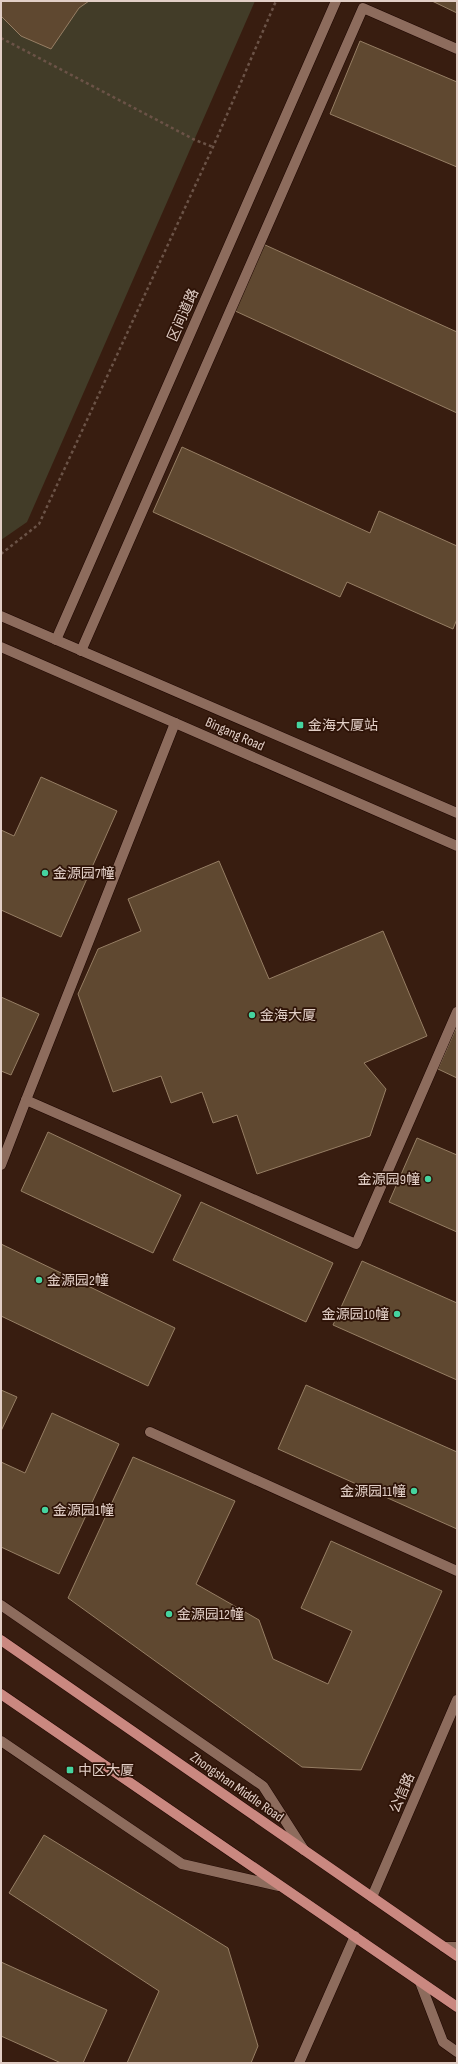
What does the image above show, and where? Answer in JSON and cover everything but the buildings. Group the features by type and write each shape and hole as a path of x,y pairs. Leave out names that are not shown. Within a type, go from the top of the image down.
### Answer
{"main road":[{"name":"Zhongshan Middle Road","path":"1,1640 457,1956"},
{"path":"1,1694 457,2007"}],"street":[{"name":"区间道路","path":"56,640 336,1"},
{"path":"81,651 363,8 457,49"},
{"name":"Bingang Road","path":"1,616 457,812"},
{"name":"Bingang Road","path":"1,647 457,846"},
{"path":"1,1165 176,723"},
{"path":"26,1100 356,1244 457,1012"},
{"path":"150,1432 457,1571"},
{"path":"1,1605 263,1786 304,1850"},
{"path":"1,1614 13,1613"},
{"name":"公信路","path":"372,1897 457,1700"},
{"path":"1,1741 182,1864 279,1886"},
{"path":"299,2063 355,1936"},
{"path":"444,1947 457,1946"},
{"path":"420,1982 443,2042 457,2052"}],"path":[{"path":"1,554 39,524 213,147 276,1"},
{"path":"1,38 195,140 213,147"}],"shaded area":[{"path":"1,1 255,1 27,522 1,540"}],"place":[{"name":"金海大厦站","path":"300,725"},
{"name":"金源园7幢","path":"45,873"},
{"name":"金海大厦","path":"252,1015"},
{"name":"金源园9幢","path":"428,1179"},
{"name":"金源园2幢","path":"39,1280"},
{"name":"金源园10幢","path":"397,1314"},
{"name":"金源园11幢","path":"414,1491"},
{"name":"金源园1幢","path":"45,1510"},
{"name":"金源园12幢","path":"169,1614"},
{"name":"中区大厦","path":"70,1770"}]}
